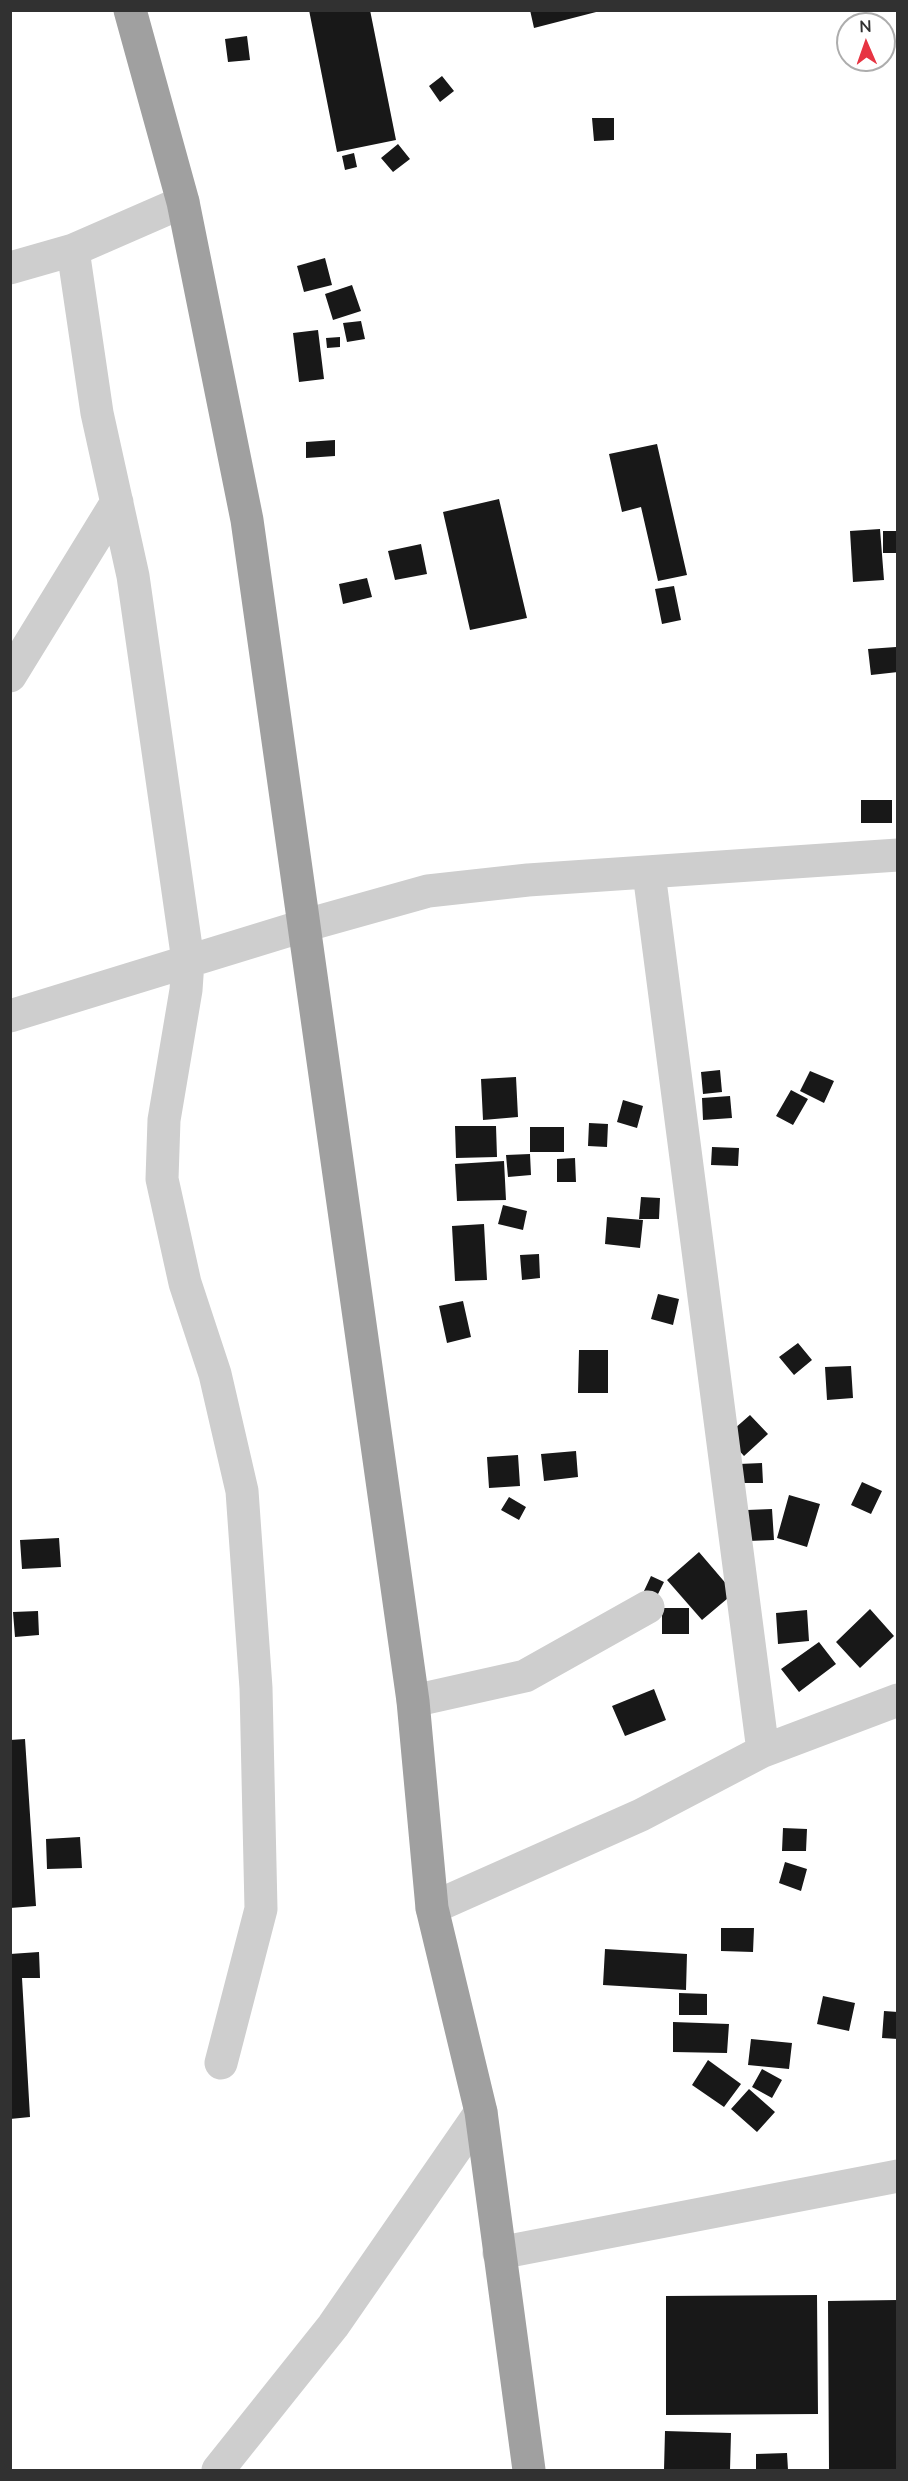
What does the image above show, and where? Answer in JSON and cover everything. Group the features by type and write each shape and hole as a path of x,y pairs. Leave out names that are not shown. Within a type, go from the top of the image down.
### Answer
{"highway":[{"path":"130,10 183,202 248,520 413,1701 432,1908 481,2112 529,2470"}],"street":[{"path":"10,268 73,250 183,202"},
{"path":"73,250 97,413 133,576 188,961 186,990 164,1120 162,1179 185,1283 215,1374 242,1491 256,1688 261,1909 221,2063"},
{"path":"10,676 117,502"},
{"path":"10,1016 303,926 428,891 528,880 897,855"},
{"path":"649,873 764,1751"},
{"path":"413,1701 525,1676 648,1607"},
{"path":"432,1908 641,1815 764,1751 897,1700"},
{"path":"218,2470 333,2326 481,2112"},
{"path":"500,2253 897,2176"}],"building":[{"path":"309,10 370,10 396,140 337,152"},
{"path":"530,10 600,10 600,11 534,28"},
{"path":"247,36 250,60 228,62 225,39"},
{"path":"442,76 454,91 440,102 429,86"},
{"path":"592,118 614,118 614,140 594,141"},
{"path":"398,144 410,159 393,172 381,158"},
{"path":"354,153 357,167 345,170 342,156"},
{"path":"325,258 332,285 304,292 297,266"},
{"path":"352,285 361,311 333,320 325,294"},
{"path":"361,321 365,339 347,342 343,323"},
{"path":"318,330 324,379 299,382 293,333"},
{"path":"340,337 340,347 327,348 326,338"},
{"path":"335,440 335,456 306,458 306,442"},
{"path":"657,444 687,575 658,581 641,507 622,512 609,454"},
{"path":"499,499 527,618 470,630 443,512"},
{"path":"880,529 884,580 853,582 850,531"},
{"path":"883,531 898,531 898,553 883,553"},
{"path":"421,544 427,574 395,580 388,551"},
{"path":"367,578 372,597 343,604 339,584"},
{"path":"674,586 681,620 662,624 655,589"},
{"path":"896,647 898,672 871,675 868,649"},
{"path":"861,800 892,800 892,823 861,823"},
{"path":"720,1070 722,1092 703,1094 701,1072"},
{"path":"810,1071 834,1081 824,1103 800,1091"},
{"path":"516,1077 518,1117 483,1120 481,1079"},
{"path":"791,1090 808,1099 793,1125 776,1116"},
{"path":"730,1096 732,1118 703,1120 702,1098"},
{"path":"623,1100 643,1106 637,1128 617,1122"},
{"path":"589,1123 608,1124 607,1147 588,1146"},
{"path":"455,1126 496,1126 497,1157 456,1158"},
{"path":"530,1127 564,1127 564,1152 530,1152"},
{"path":"712,1147 739,1148 738,1166 711,1165"},
{"path":"530,1154 531,1175 508,1177 506,1155"},
{"path":"575,1158 576,1182 557,1182 557,1159"},
{"path":"504,1161 506,1200 457,1201 455,1164"},
{"path":"641,1197 660,1198 659,1219 639,1219"},
{"path":"503,1205 527,1211 523,1230 498,1224"},
{"path":"607,1217 643,1220 640,1248 605,1244"},
{"path":"484,1224 487,1280 455,1281 452,1226"},
{"path":"539,1254 540,1278 522,1280 520,1255"},
{"path":"658,1294 679,1299 673,1325 651,1319"},
{"path":"463,1301 471,1337 447,1343 439,1306"},
{"path":"798,1343 812,1360 794,1375 779,1357"},
{"path":"579,1350 608,1350 608,1393 578,1393"},
{"path":"851,1366 853,1398 827,1400 825,1367"},
{"path":"750,1415 768,1434 744,1456 726,1436"},
{"path":"576,1451 578,1477 544,1481 541,1454"},
{"path":"518,1455 520,1486 489,1488 487,1457"},
{"path":"762,1463 763,1483 739,1483 739,1464"},
{"path":"862,1482 882,1491 871,1514 851,1505"},
{"path":"789,1495 820,1504 807,1547 777,1538"},
{"path":"509,1497 526,1507 519,1520 501,1510"},
{"path":"772,1509 774,1540 748,1541 747,1510"},
{"path":"59,1538 61,1567 22,1569 20,1540"},
{"path":"699,1552 734,1593 702,1620 667,1580"},
{"path":"651,1576 664,1582 657,1596 644,1591"},
{"path":"662,1608 689,1608 689,1634 662,1634"},
{"path":"870,1609 894,1636 860,1668 836,1642"},
{"path":"807,1610 809,1641 778,1644 776,1613"},
{"path":"38,1611 39,1635 15,1637 13,1612"},
{"path":"819,1642 836,1664 799,1692 781,1669"},
{"path":"654,1689 666,1720 625,1736 612,1706"},
{"path":"25,1739 36,1906 10,1908 10,1740"},
{"path":"783,1828 807,1829 806,1851 782,1851"},
{"path":"80,1837 82,1868 47,1869 46,1839"},
{"path":"785,1862 807,1869 801,1891 779,1883"},
{"path":"721,1928 754,1928 753,1952 721,1951"},
{"path":"605,1949 687,1954 686,1990 603,1985"},
{"path":"39,1952 40,1978 22,1978 30,2117 10,2119 10,1954"},
{"path":"679,1993 707,1994 707,2015 679,2015"},
{"path":"823,1996 855,2003 849,2031 817,2024"},
{"path":"884,2011 898,2012 898,2039 882,2038"},
{"path":"673,2022 729,2024 727,2053 673,2052"},
{"path":"751,2039 792,2043 789,2069 748,2065"},
{"path":"708,2060 741,2084 724,2107 692,2085"},
{"path":"762,2069 782,2080 772,2098 752,2087"},
{"path":"749,2089 775,2112 757,2132 731,2109"},
{"path":"817,2295 818,2414 666,2415 666,2296"},
{"path":"898,2300 898,2470 829,2470 828,2301"},
{"path":"665,2431 731,2433 730,2470 664,2470"},
{"path":"787,2453 788,2470 756,2470 756,2454"}]}
